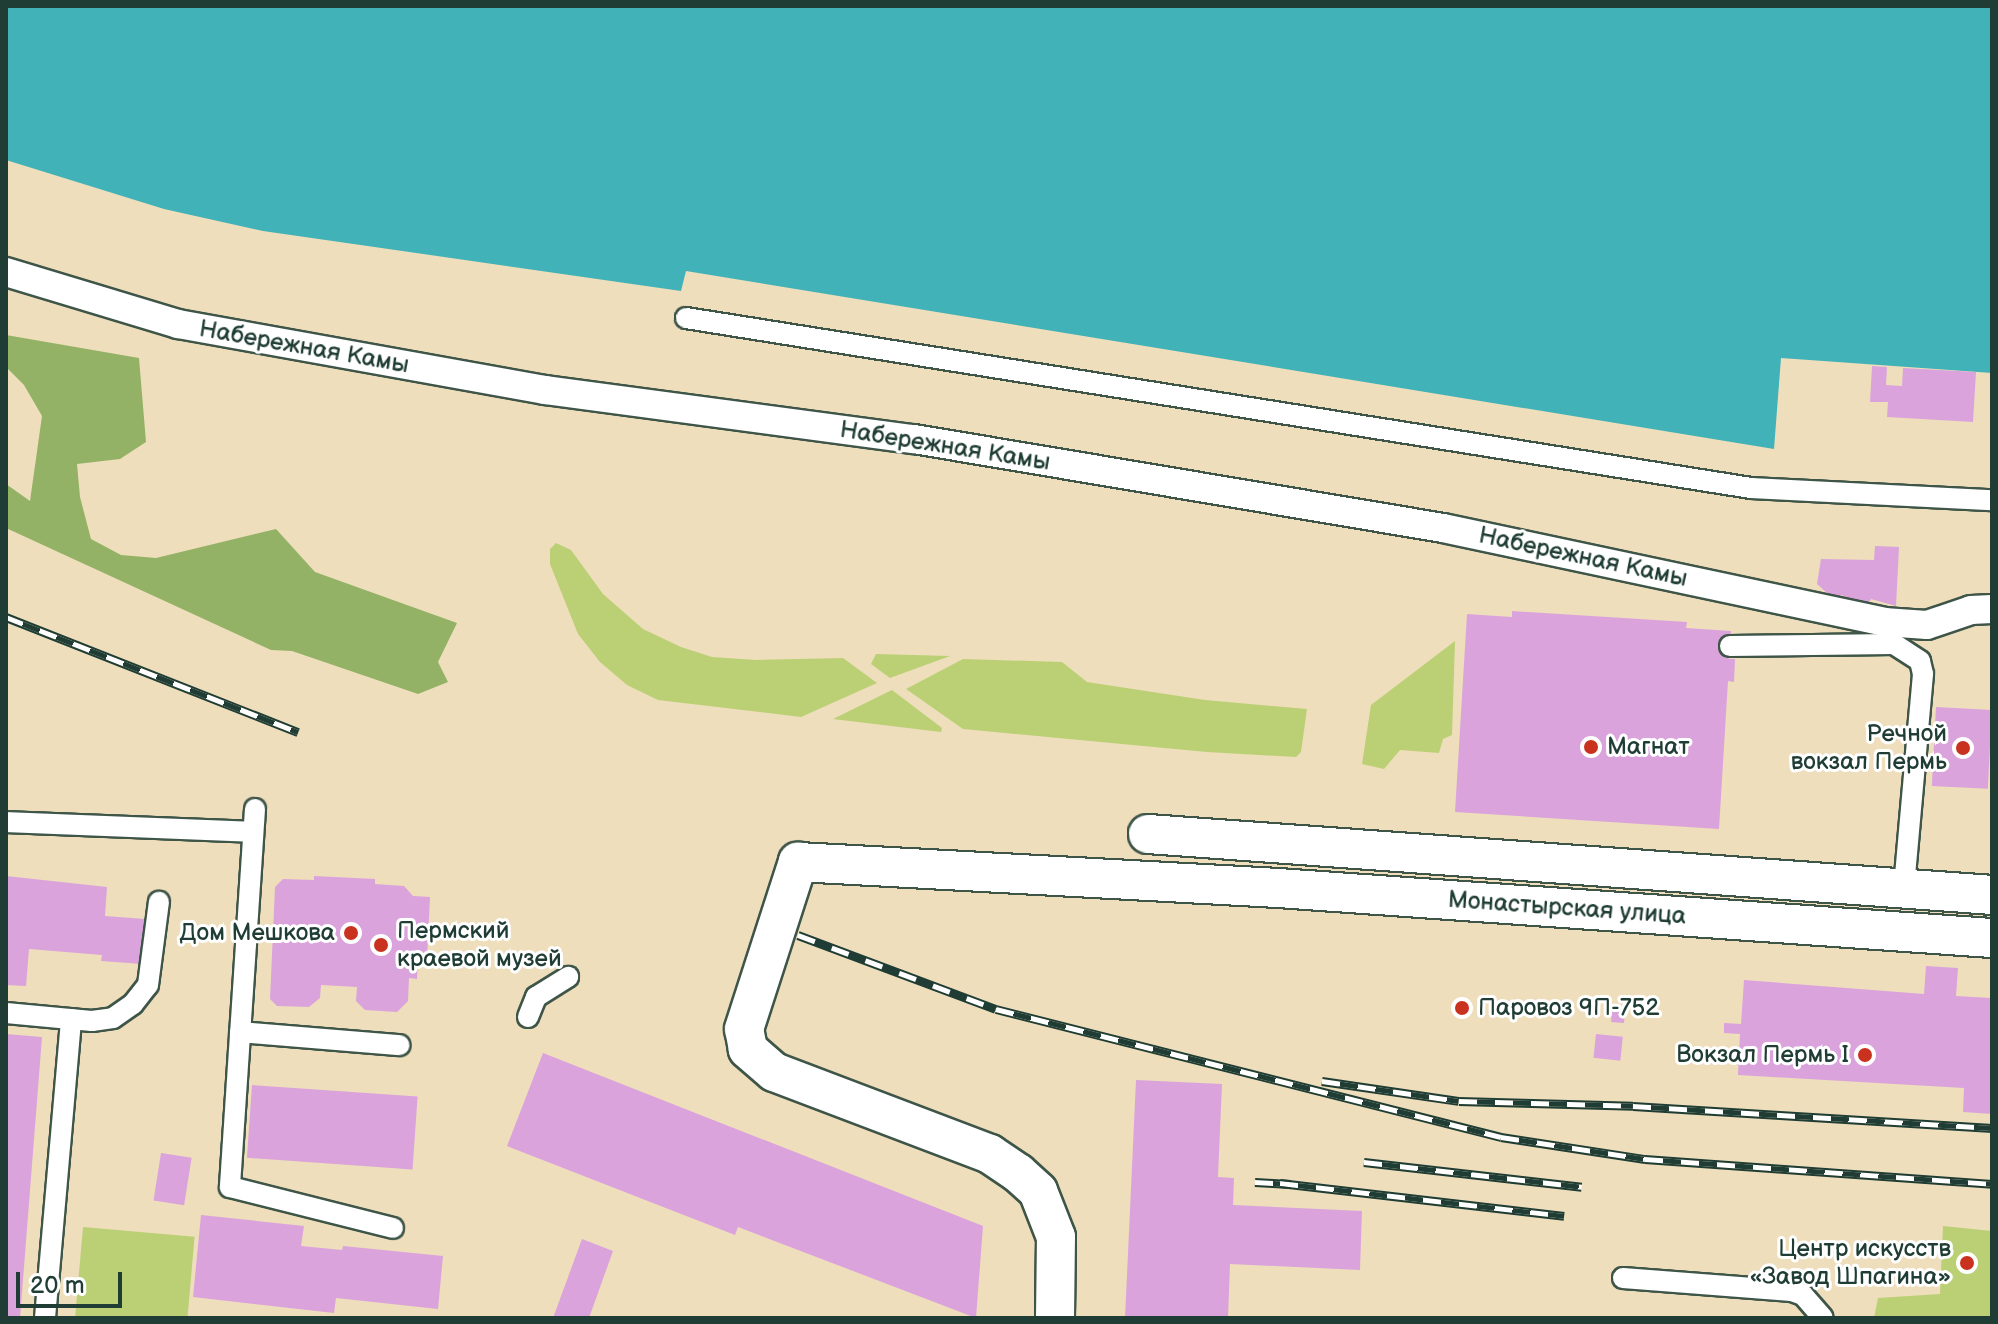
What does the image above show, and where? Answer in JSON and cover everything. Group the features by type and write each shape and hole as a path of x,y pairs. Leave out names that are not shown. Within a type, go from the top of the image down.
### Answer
{"street":[{"name":"Набережная Камы","path":"6,272 178,324 545,390 914,439 1428,525 1884,622 1927,625"},
{"path":"1927,625 1971,610 1992,609"},
{"name":"Монастырская улица","path":"1148,834 1992,895"},
{"name":"Монастырская улица","path":"1141,881 1282,846"},
{"name":"Монастырская улица","path":"1055,1318 1056,1237 1038,1191 1018,1173 990,1154 774,1072 748,1049 744,1029 798,862 1141,881 1992,938"}],"lane":[{"path":"686,318 1751,488 1992,500"},
{"path":"1904,889 1927,625"},
{"path":"1730,646 1894,644 1920,661 1923,674"},
{"path":"255,809 230,1187 393,1228"},
{"path":"6,822 253,832"},
{"path":"6,1013 71,1019 113,1018 133,1004 148,985 159,902"},
{"path":"528,1017 536,997 568,977"},
{"path":"45,1318 71,1019"},
{"path":"240,1032 399,1045"},
{"path":"1623,1278 1792,1291 1803,1295 1823,1318"}],"green space":[{"path":"6,335 139,358 146,442 120,459 77,464 80,497 91,539 121,555 156,558 276,529 315,572 457,623 438,662 448,682 418,694 292,651 271,650 6,528 6,484 30,501 42,416 24,385 6,367"},
{"path":"556,543 571,550 603,594 643,629 681,647 712,657 756,660 843,658 877,683 801,717 658,700 627,685 600,662 578,634 550,564 550,549"},
{"path":"1455,641 1452,735 1443,739 1439,753 1400,750 1384,769 1362,764 1371,705"},
{"path":"876,654 950,656 890,678 871,664"},
{"path":"963,659 1062,662 1087,682 1205,700 1307,709 1301,752 1296,757 1207,752 963,729 906,689"},
{"path":"892,690 942,728 941,732 833,719"},
{"name":"Центр искусств «Завод Шпагина»","path":"1943,1226 1992,1231 1992,1318 1874,1318 1878,1298 1940,1294"},
{"path":"83,1227 195,1237 187,1318 75,1318"}],"water":[{"path":"6,6 1992,6 1992,373 1781,358 1774,449 686,271 681,291 263,231 164,209 6,160"}],"building":[{"path":"1872,366 1887,367 1886,385 1902,386 1903,368 1976,372 1973,422 1887,417 1888,402 1870,402"},
{"path":"1875,546 1899,547 1896,606 1871,599 1867,605 1841,595 1836,601 1817,584 1821,559 1874,560"},
{"name":"Магнат","path":"1512,611 1687,622 1686,628 1731,631 1729,659 1735,659 1734,682 1728,681 1719,829 1455,812 1467,614 1512,617"},
{"name":"Речной вокзал Пермь","path":"1936,707 1992,710 1988,789 1932,786"},
{"path":"6,876 107,887 105,916 145,919 142,964 101,961 102,955 29,949 26,986 6,985"},
{"name":"Дом Мешкова","path":"314,876 375,879 375,884 404,886 413,896 430,897 427,959 418,958 417,979 409,978 408,1001 397,1012 365,1010 356,1001 357,987 321,985 320,998 309,1007 277,1006 270,999 275,887 283,879 314,880"},
{"name":"Вокзал Пермь I","path":"1926,966 1958,968 1956,996 1992,998 1992,1114 1963,1112 1964,1088 1738,1075 1740,1034 1724,1033 1724,1023 1741,1024 1744,980 1924,994"},
{"path":"1612,1009 1625,1010 1624,1023 1611,1022"},
{"path":"6,1034 42,1037 20,1318 6,1318"},
{"path":"1596,1034 1623,1037 1620,1061 1593,1058"},
{"path":"543,1053 983,1226 976,1318 738,1227 735,1235 507,1146"},
{"path":"1136,1080 1222,1084 1218,1177 1234,1178 1233,1205 1362,1211 1360,1270 1230,1264 1228,1318 1125,1318"},
{"path":"252,1085 418,1097 413,1169 247,1158"},
{"path":"161,1153 192,1158 184,1205 153,1200"},
{"path":"201,1215 304,1226 301,1246 342,1250 343,1246 443,1256 438,1309 336,1298 334,1313 193,1297"},
{"path":"582,1239 613,1251 589,1318 553,1318"}],"railway":[{"path":"6,617 298,732"},
{"path":"798,935 996,1009 1501,1137 1645,1159 1992,1184"},
{"path":"1322,1081 1459,1101 1633,1106 1992,1128"},
{"path":"1364,1162 1582,1187"},
{"path":"1255,1182 1291,1184"},
{"path":"1280,1183 1564,1216"}],"place":[{"name":"Магнат","path":"1591,747"},
{"name":"Речной вокзал Пермь","path":"1963,748"},
{"name":"Дом Мешкова","path":"351,933"},
{"name":"Пермский краевой музей","path":"381,945"},
{"name":"Паровоз 9П-752","path":"1462,1008"},
{"name":"Вокзал Пермь I","path":"1865,1055"},
{"name":"Центр искусств «Завод Шпагина»","path":"1967,1263"}]}
